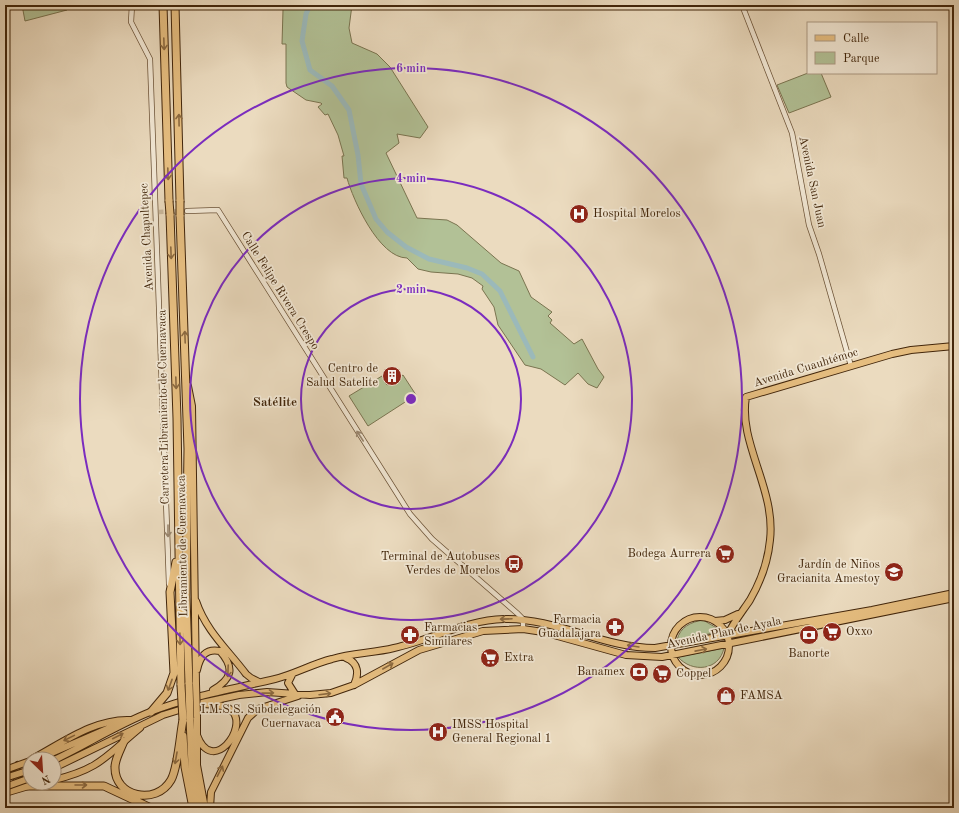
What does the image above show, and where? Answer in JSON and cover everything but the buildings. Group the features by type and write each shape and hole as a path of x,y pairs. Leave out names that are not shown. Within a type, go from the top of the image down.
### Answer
{"highway":[{"name":"Carretera Libramiento de Cuernavaca","path":"163,5 177,418 179,550 190,683"},
{"name":"Carretera Libramiento de Cuernavaca","path":"175,5 188,449 186,597 192,766 200,808"},
{"path":"151,712 167,693 174,673 170,592 179,550"},
{"name":"Carretera Libramiento de Cuernavaca","path":"191,718 185,766 193,808"},
{"path":"124,741 115,768 117,777 128,790 136,795 154,795 160,792 171,780 191,718"},
{"path":"62,786 104,786 151,808"}],"main road":[{"name":"Avenida Cuauhtémoc","path":"727,636 750,600 764,571 770,539 769,503 744,414 746,397 911,350 954,346"},
{"name":"Libramiento de Cuernavaca","path":"186,376 192,406 194,596 190,683 191,718 197,735 197,765 205,808"},
{"name":"Avenida Plan de Ayala","path":"206,693 292,675 319,663 395,648 459,627 502,619 524,619 545,622 627,646 656,648 741,634 954,593"},
{"path":"194,596 201,616 213,634 246,674 261,682"},
{"name":"Avenida Plan de Ayala","path":"149,721 202,703 239,695 267,692 298,694 331,693 354,685 419,650 484,631 523,628 543,632 626,655 662,657 954,598"},
{"path":"716,621 725,620 740,614"},
{"path":"656,648 666,641 681,622 693,617 708,617 716,621 723,628 727,636 729,644 725,660"},
{"path":"734,623 735,630 741,634"},
{"path":"675,631 671,646 673,655 682,668"},
{"path":"662,657 692,674 711,674 722,666 734,648 746,640"},
{"path":"58,751 151,712 206,693 224,684 230,670 226,658 220,651 208,651 203,655 190,683"},
{"path":"345,657 354,662 358,673 354,685"},
{"path":"210,808 209,804 213,787 248,718 258,709 298,694 288,684 292,675"},
{"path":"197,735 204,747 210,751 216,751 227,745 236,728 235,716 232,710 226,707 202,703"},
{"path":"48,751 87,730 119,719 132,720"},
{"path":"62,764 149,721"},
{"path":"62,778 75,775 90,768 108,756 149,721"},
{"path":"62,755 98,735"},
{"path":"5,770 22,763"},
{"path":"5,770 22,763"},
{"path":"18,765 15,771 16,778 22,784"},
{"path":"5,778 22,773"},
{"path":"5,786 22,781"},
{"path":"5,793 22,788"}],"street":[{"name":"Avenida Chapultepec","path":"132,5 132,22 150,59 160,289 170,592"},
{"name":"Avenida San Juan","path":"742,5 792,133 809,225 819,254 851,366"},
{"name":"Calle Felipe Rivera Crespo","path":"187,211 218,210 410,514 432,539 524,619"},
{"path":"523,628 524,619"}],"green space":[{"path":"22,5 66,5 67,10 25,21"},
{"path":"288,5 352,5 349,28 352,43 377,54 390,67 428,127 420,138 397,134 399,143 386,153 417,218 447,220 457,225 501,263 519,271 531,297 552,312 548,316 552,320 550,323 574,344 582,339 604,377 597,388 588,384 578,373 565,385 541,369 525,365 498,325 494,307 482,289 483,286 472,278 458,274 431,272 418,269 407,258 397,255 387,249 377,238 361,213 347,178 344,178 342,156 344,156 338,135 328,114 325,115 318,107 322,104 321,103 306,100 287,87 286,44 282,44 283,10"},
{"path":"807,73 821,74 831,97 789,113 777,85"},
{"path":"403,375 416,395 368,426 349,396 382,376 387,385"},
{"path":"703,620 715,627 719,632 677,640 678,635 683,628 694,622"},
{"path":"724,648 717,661 704,667 690,666 678,657"}],"waterway":[{"path":"310,5 306,14 302,41 310,70 332,86 349,110 358,155 361,184 376,219 387,232 406,247 429,259 467,268 482,274 500,291 533,357"}],"tunnel":[{"path":"159,212 181,211"}],"place":[{"name":"Hospital Morelos","path":"579,214"},
{"name":"Centro de Salud Satelite","path":"392,376"},
{"name":"Bodega Aurrera","path":"725,554"},
{"name":"Terminal de Autobuses Verdes de Morelos","path":"514,564"},
{"name":"Jardín de Niños Gracianita Amestoy","path":"894,572"},
{"name":"Farmacia Guadalajara","path":"615,627"},
{"name":"Oxxo","path":"832,632"},
{"name":"Farmacias Similares","path":"410,635"},
{"name":"Banorte","path":"809,635"},
{"name":"Extra","path":"490,658"},
{"name":"Banamex","path":"639,672"},
{"name":"Coppel","path":"662,674"},
{"name":"FAMSA","path":"726,696"},
{"name":"I.M.S.S. Subdelegación Cuernavaca","path":"335,717"},
{"name":"IMSS Hospital General Regional 1","path":"438,732"}],"district":[{"name":"Satélite","path":"275,402"}]}
